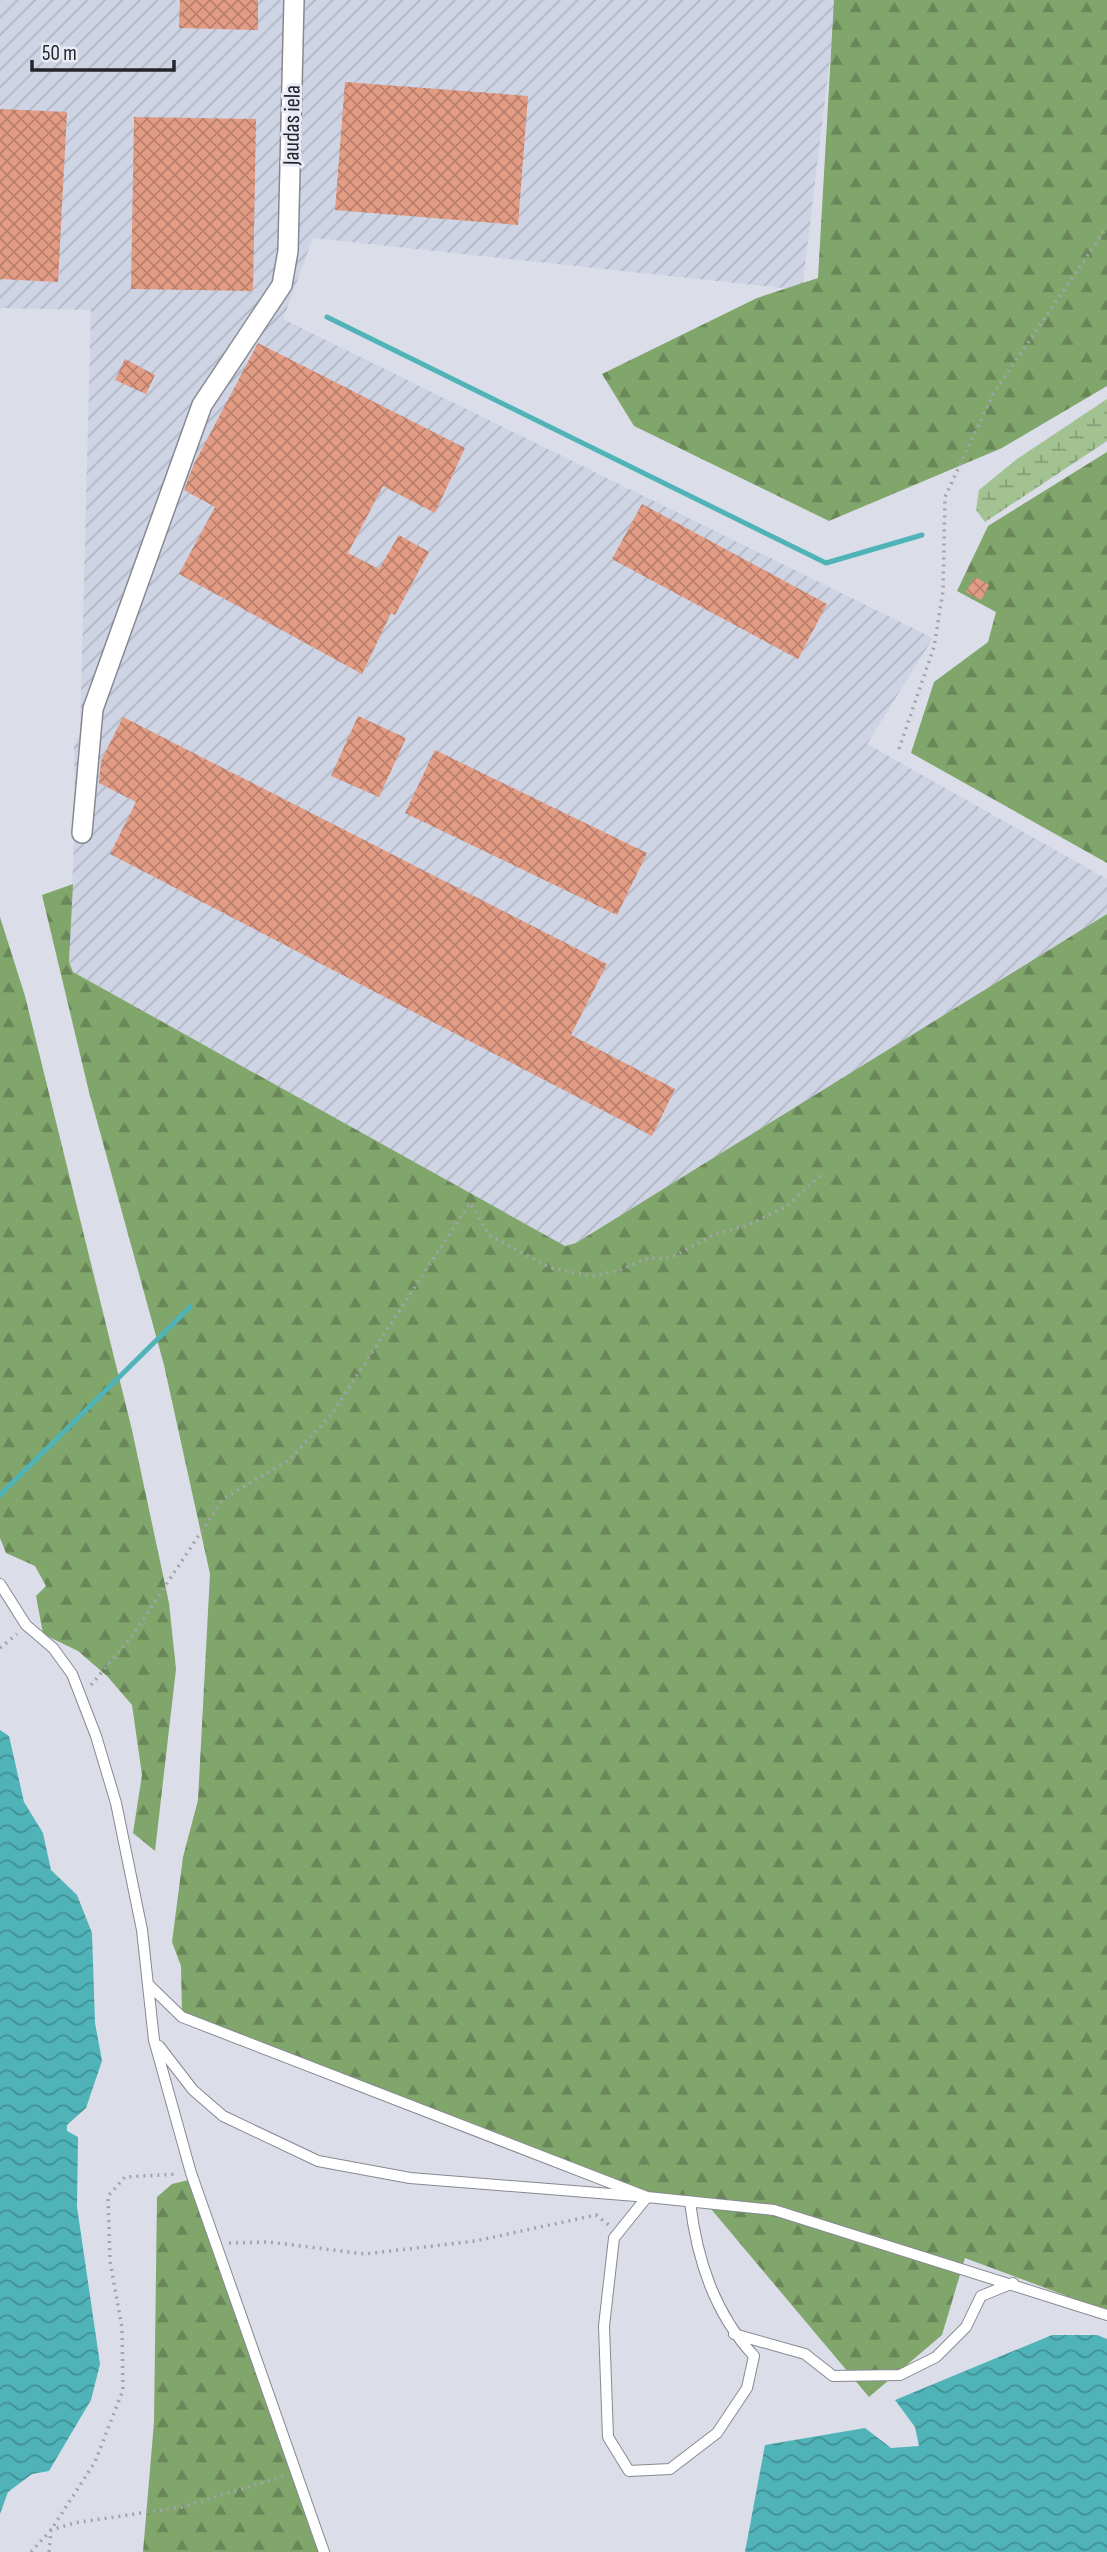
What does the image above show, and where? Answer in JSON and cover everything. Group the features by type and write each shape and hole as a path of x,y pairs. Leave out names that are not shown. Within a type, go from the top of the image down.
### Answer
{"street":[{"name":"Jaudas iela","path":"82,833 93,709 202,405 282,285 288,251 294,0"}],"lane":[{"path":"0,1584 26,1625 53,1648 72,1674 81,1697 116,1803 142,1930 154,2040 191,2173 324,2552"},
{"path":"149,1985 182,2017 647,2197"},
{"path":"154,2040 193,2091 223,2116 318,2161 410,2178 774,2210 956,2269 1013,2283 1107,2315"},
{"path":"647,2197 614,2238 604,2326 608,2437 629,2471 670,2469 717,2433 747,2388 754,2356 733,2334 718,2307 697,2249 690,2202"},
{"path":"733,2334 805,2354 833,2376 900,2375 936,2357 965,2327 981,2296 1013,2283"}],"path":[{"path":"899,749 934,647 943,591 945,497 993,394 1107,227"},
{"path":"81,1697 132,1636 223,1499 289,1460 331,1415 470,1203 489,1235 551,1268 592,1276 621,1270 644,1259 670,1258 715,1234 748,1225 787,1206 824,1172"},
{"path":"0,1648 26,1625"},
{"path":"31,2552 51,2530 95,2462 122,2390 122,2328 110,2261 108,2196 125,2177 191,2173"},
{"path":"217,2243 269,2242 365,2254 475,2241 596,2215 608,2222 614,2238"},
{"path":"51,2530 74,2523 182,2507 296,2473"},
{"path":"49,2552 51,2530"}],"shaded area":[{"path":"0,0 837,0 802,290 313,238 283,319 933,638 867,744 1107,879 1107,914 576,1243 564,1246 73,972 69,962 75,816 74,745 80,734 91,310 0,308"}],"green space":[{"path":"834,0 1107,0 1107,386 1002,448 829,521 634,426 602,374 757,298 818,278"},
{"path":"1107,399 1107,441 985,522 976,510 979,490 1017,459"},
{"path":"1107,452 1107,863 911,753 934,682 988,642 996,612 957,591 988,526"},
{"path":"73,884 69,962 73,972 565,1246 576,1243 1107,914 1107,2311 965,2258 942,2335 869,2397 706,2203 647,2197 182,2017 181,1966 172,1942 183,1857 198,1800 210,1574 164,1365 89,1092 42,895"},
{"path":"0,917 25,996 132,1430 169,1603 176,1669 155,1851 133,1833 142,1775 132,1705 107,1676 78,1651 43,1634 36,1596 46,1586 35,1566 6,1553 0,1538"},
{"path":"193,2179 324,2552 143,2552 154,2422 157,2197 172,2184"}],"water":[{"path":"0,1730 9,1736 24,1802 43,1833 51,1870 77,1895 92,1933 95,2023 102,2061 86,2108 67,2125 67,2131 78,2137 77,2207 100,2364 91,2400 49,2471 32,2474 8,2492 0,2514"},
{"path":"1052,2335 1097,2335 1107,2339 1107,2552 745,2552 765,2445 865,2428 891,2448 919,2446 915,2427 895,2400"}],"building":[{"path":"180,0 258,0 258,30 179,28"},
{"path":"345,82 528,96 518,225 335,210"},
{"path":"0,109 67,112 58,282 0,279"},
{"path":"134,117 256,119 253,291 131,289"},
{"path":"258,343 465,448 435,513 383,486 348,553 379,569 399,535 429,552 395,615 391,613 362,674 179,574 215,507 184,490 194,464"},
{"path":"125,359 155,375 146,394 115,380"},
{"path":"642,504 827,604 798,659 612,559"},
{"path":"975,577 989,585 981,600 966,592"},
{"path":"358,716 406,738 379,797 331,776"},
{"path":"123,717 607,964 571,1035 675,1089 652,1136 110,854 136,802 99,783 101,761"},
{"path":"435,750 647,853 617,915 405,813"}],"waterway":[{"path":"327,317 826,563 922,535"},
{"path":"0,1495 190,1307"}]}
